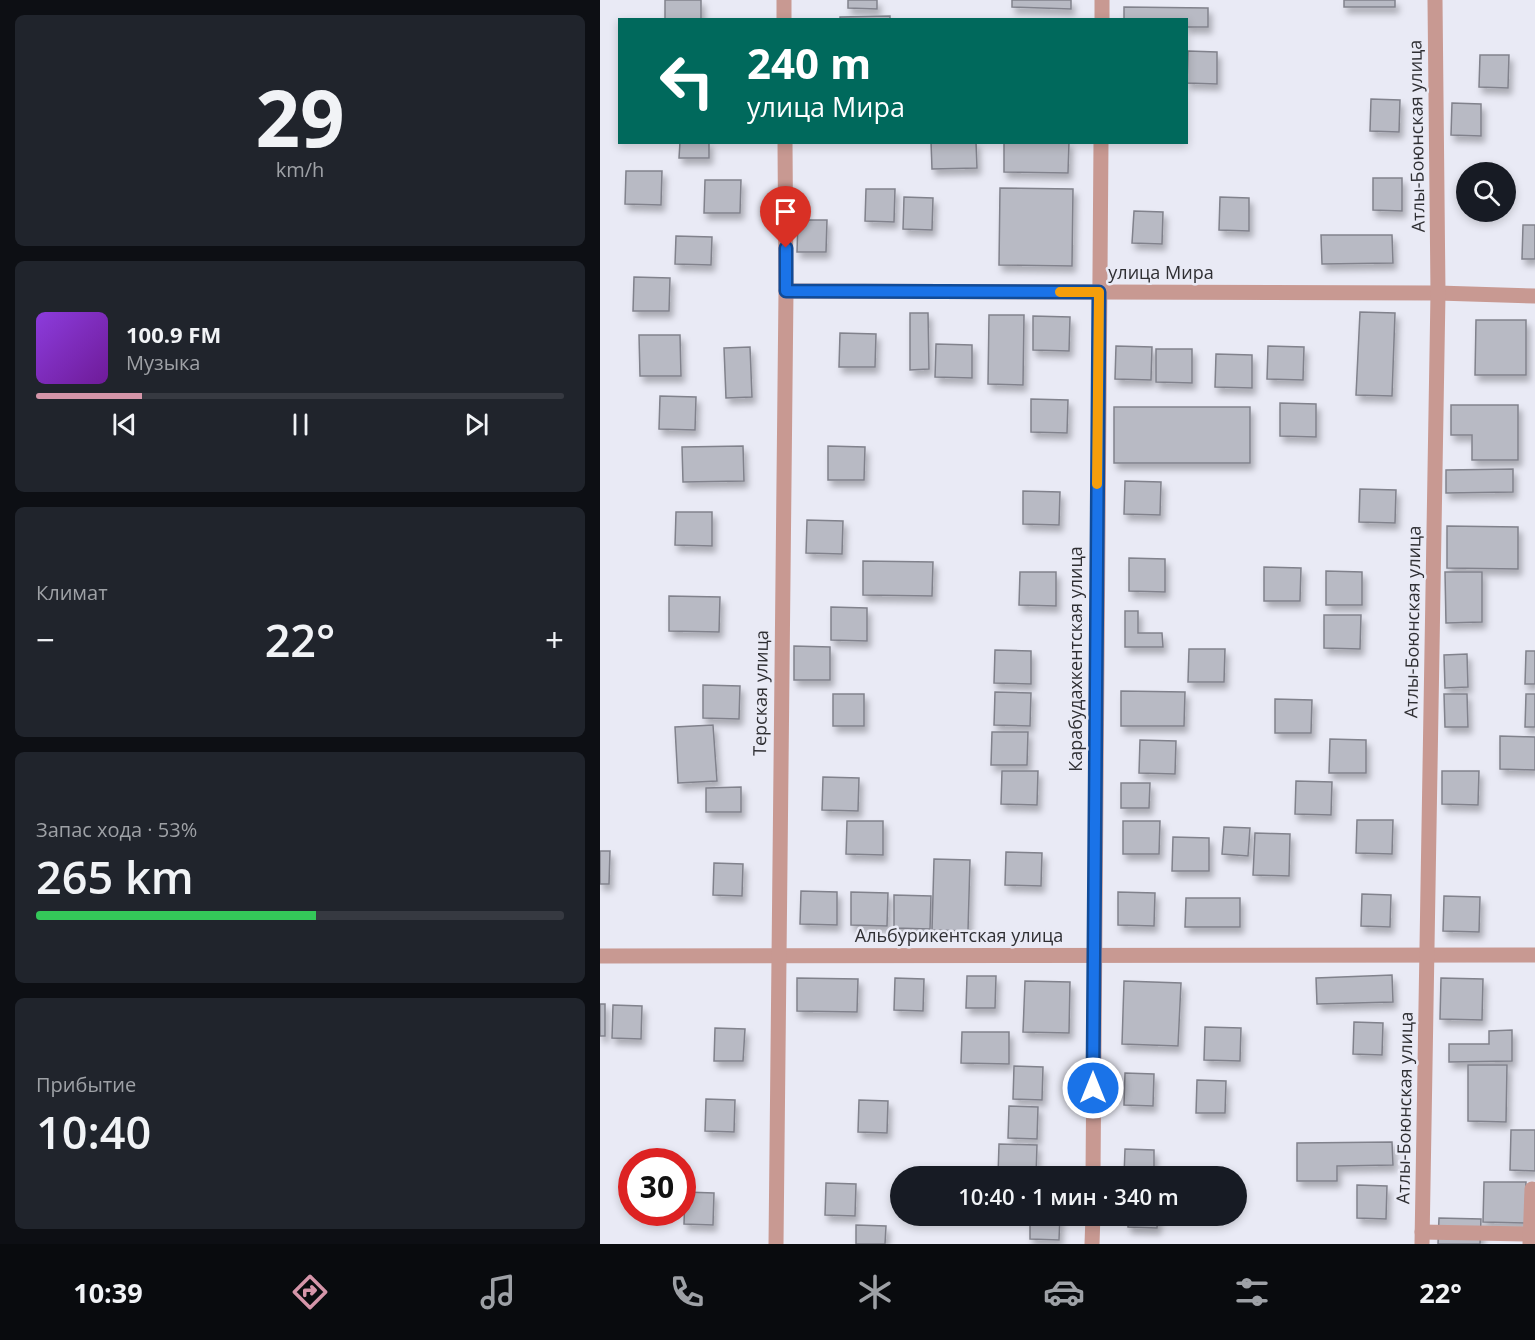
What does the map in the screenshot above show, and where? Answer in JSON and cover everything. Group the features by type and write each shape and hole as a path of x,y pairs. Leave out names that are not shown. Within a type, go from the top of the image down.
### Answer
{"street":[{"path":"784,0 784,18"},
{"path":"1102,0 1102,18"},
{"name":"Атлы-Боюнская улица","path":"1422,1238 1438,292 1435,0"},
{"name":"Терская улица","path":"776,1244 777,956 786,291 785,144"},
{"name":"Карабудахкентская улица","path":"1093,1166 1101,144"},
{"name":"улица Мира","path":"786,291 1438,292 1535,296"},
{"name":"Альбурикентская улица","path":"600,956 1535,955"},
{"path":"1422,1238 1530,1239 1532,1189"},
{"path":"1092,1226 1092,1244"}],"building":[{"path":"665,0 701,0 701,18 665,18"},
{"path":"848,0 877,0 877,9 848,8"},
{"path":"1012,0 1071,0 1071,9 1012,7"},
{"path":"1344,0 1395,0 1395,7 1344,7"},
{"path":"1124,7 1208,8 1208,27 1188,27 1188,18 1124,18"},
{"path":"890,16 890,18 840,18"},
{"path":"1188,51 1217,52 1217,84 1188,83"},
{"path":"1480,55 1509,55 1508,88 1479,87"},
{"path":"1371,99 1400,100 1399,132 1370,131"},
{"path":"1452,103 1481,104 1481,136 1451,135"},
{"path":"680,144 709,144 709,158 679,158"},
{"path":"931,144 976,144 977,168 932,169"},
{"path":"1004,144 1069,144 1068,173 1004,172"},
{"path":"626,171 662,171 661,205 625,204"},
{"path":"1373,178 1402,178 1402,211 1373,210"},
{"path":"705,180 741,180 740,213 704,213"},
{"path":"1000,188 1073,189 1072,266 999,265"},
{"path":"866,189 895,189 894,222 865,221"},
{"path":"904,197 933,198 932,230 903,229"},
{"path":"1220,197 1249,198 1249,231 1219,230"},
{"path":"1134,211 1163,212 1162,244 1132,243"},
{"path":"798,220 827,220 826,252 797,252"},
{"path":"1523,225 1535,225 1535,259 1522,259"},
{"path":"1321,235 1392,235 1393,263 1322,264"},
{"path":"676,236 712,237 711,265 675,264"},
{"path":"634,277 670,278 669,311 633,311"},
{"path":"1360,312 1395,313 1392,396 1356,395"},
{"path":"910,313 928,313 929,369 910,370"},
{"path":"989,315 1024,315 1023,385 988,384"},
{"path":"1033,316 1070,317 1069,351 1033,350"},
{"path":"1476,320 1526,320 1526,375 1475,375"},
{"path":"840,333 876,334 875,367 839,367"},
{"path":"639,335 680,335 681,376 640,376"},
{"path":"936,344 972,345 972,378 935,377"},
{"path":"1116,346 1152,347 1151,380 1115,379"},
{"path":"1268,346 1304,347 1303,380 1267,379"},
{"path":"750,347 752,397 726,398 724,348"},
{"path":"1156,349 1192,349 1192,383 1156,382"},
{"path":"1216,354 1252,355 1252,388 1215,387"},
{"path":"660,396 696,397 695,430 659,429"},
{"path":"1031,399 1068,400 1067,433 1031,432"},
{"path":"1280,403 1316,404 1316,437 1280,436"},
{"path":"1451,405 1518,405 1518,460 1472,460 1472,435 1451,435"},
{"path":"1114,407 1250,407 1250,463 1114,463"},
{"path":"743,446 744,481 683,482 682,447"},
{"path":"828,446 865,447 864,480 828,480"},
{"path":"1513,469 1513,492 1446,493 1446,470"},
{"path":"1125,481 1161,482 1160,515 1124,514"},
{"path":"1360,489 1396,490 1395,523 1359,522"},
{"path":"1023,491 1060,492 1059,525 1023,524"},
{"path":"676,512 712,512 712,546 675,545"},
{"path":"807,520 843,521 842,554 806,553"},
{"path":"1447,526 1518,527 1518,569 1447,568"},
{"path":"1129,558 1165,559 1165,592 1129,591"},
{"path":"863,561 933,562 932,596 863,595"},
{"path":"1264,567 1301,568 1300,601 1264,601"},
{"path":"1326,571 1362,572 1362,605 1326,605"},
{"path":"1020,572 1056,572 1056,606 1019,605"},
{"path":"1445,572 1482,572 1482,622 1446,623"},
{"path":"669,596 720,597 719,632 669,631"},
{"path":"831,607 867,608 867,641 831,640"},
{"path":"1125,611 1138,611 1138,633 1162,633 1163,647 1125,647"},
{"path":"1324,615 1361,615 1360,649 1324,648"},
{"path":"794,646 830,647 830,680 794,680"},
{"path":"1189,649 1225,649 1224,682 1188,682"},
{"path":"995,650 1031,651 1031,684 994,683"},
{"path":"1526,651 1535,651 1535,684 1525,684"},
{"path":"1467,654 1468,687 1445,688 1444,655"},
{"path":"703,685 740,686 739,719 703,718"},
{"path":"1121,691 1185,692 1184,726 1121,726"},
{"path":"995,692 1031,693 1030,726 994,725"},
{"path":"833,694 864,694 864,726 833,726"},
{"path":"1444,694 1467,694 1468,727 1445,727"},
{"path":"1526,694 1535,694 1535,727 1525,727"},
{"path":"1275,699 1312,700 1311,733 1275,733"},
{"path":"713,725 717,781 678,783 675,727"},
{"path":"992,732 1028,732 1027,765 991,765"},
{"path":"1500,736 1535,737 1535,770 1500,769"},
{"path":"1330,739 1366,740 1366,773 1329,773"},
{"path":"1140,740 1176,741 1175,774 1139,773"},
{"path":"1002,771 1038,771 1037,805 1001,804"},
{"path":"1442,771 1479,771 1478,805 1442,804"},
{"path":"823,777 859,778 858,811 822,810"},
{"path":"1296,781 1332,782 1331,815 1295,814"},
{"path":"1121,783 1150,783 1149,808 1121,808"},
{"path":"741,787 741,812 706,812 706,788"},
{"path":"1357,820 1393,820 1392,854 1356,853"},
{"path":"847,821 883,821 883,855 846,854"},
{"path":"1123,821 1160,821 1159,854 1123,854"},
{"path":"1224,827 1250,828 1248,856 1222,854"},
{"path":"1255,833 1290,834 1289,876 1253,875"},
{"path":"1173,837 1209,838 1209,871 1172,871"},
{"path":"600,851 610,851 609,884 600,884"},
{"path":"1006,852 1042,853 1041,886 1005,885"},
{"path":"934,859 970,860 968,931 932,930"},
{"path":"714,863 743,864 742,896 713,895"},
{"path":"801,891 837,892 837,925 800,924"},
{"path":"851,892 888,893 887,926 851,925"},
{"path":"1118,892 1155,893 1154,926 1118,925"},
{"path":"1362,894 1391,895 1390,927 1361,926"},
{"path":"894,895 931,896 930,929 894,928"},
{"path":"1444,896 1480,897 1479,932 1443,931"},
{"path":"1186,898 1240,898 1240,927 1185,927"},
{"path":"1392,975 1393,1002 1317,1004 1316,978"},
{"path":"967,976 996,976 995,1008 966,1008"},
{"path":"797,978 858,979 857,1012 797,1011"},
{"path":"895,978 924,979 923,1011 894,1010"},
{"path":"1441,978 1483,979 1482,1020 1440,1019"},
{"path":"1025,981 1070,982 1069,1033 1023,1032"},
{"path":"1124,981 1181,983 1178,1046 1122,1044"},
{"path":"600,1004 605,1004 605,1036 600,1036"},
{"path":"613,1005 642,1006 641,1039 612,1038"},
{"path":"1354,1022 1383,1023 1382,1055 1353,1054"},
{"path":"1205,1027 1241,1028 1240,1061 1204,1060"},
{"path":"715,1028 745,1029 743,1061 714,1061"},
{"path":"1512,1030 1512,1061 1449,1062 1449,1044 1489,1044 1489,1031"},
{"path":"962,1032 1009,1032 1009,1064 961,1063"},
{"path":"1468,1065 1507,1065 1506,1122 1468,1121"},
{"path":"1014,1066 1043,1067 1042,1100 1013,1099"},
{"path":"1125,1073 1154,1074 1153,1106 1124,1105"},
{"path":"1197,1080 1226,1081 1225,1113 1196,1113"},
{"path":"706,1099 735,1100 734,1132 705,1131"},
{"path":"859,1100 888,1101 887,1133 858,1132"},
{"path":"1009,1106 1038,1107 1037,1139 1008,1138"},
{"path":"1511,1130 1535,1130 1535,1171 1510,1170"},
{"path":"1392,1142 1393,1165 1337,1166 1337,1181 1297,1181 1297,1143"},
{"path":"999,1144 1037,1145 1036,1166 998,1166"},
{"path":"1125,1149 1154,1150 1154,1166 1124,1166"},
{"path":"1484,1182 1526,1182 1525,1223 1483,1222"},
{"path":"826,1183 856,1184 855,1216 825,1215"},
{"path":"1357,1185 1387,1186 1386,1219 1357,1218"},
{"path":"696,1192 714,1193 713,1225 696,1224"},
{"path":"1439,1218 1481,1219 1480,1244 1438,1244"},
{"path":"856,1225 886,1226 885,1244 856,1244"},
{"path":"1030,1226 1060,1226 1059,1240 1030,1239"},
{"path":"1128,1226 1157,1226 1157,1228"}],"slow traffic":[{"path":"1060,292 1099,292 1097,484"}],"route":[{"path":"786,248 786,291 1099,292 1093,1088"}]}
